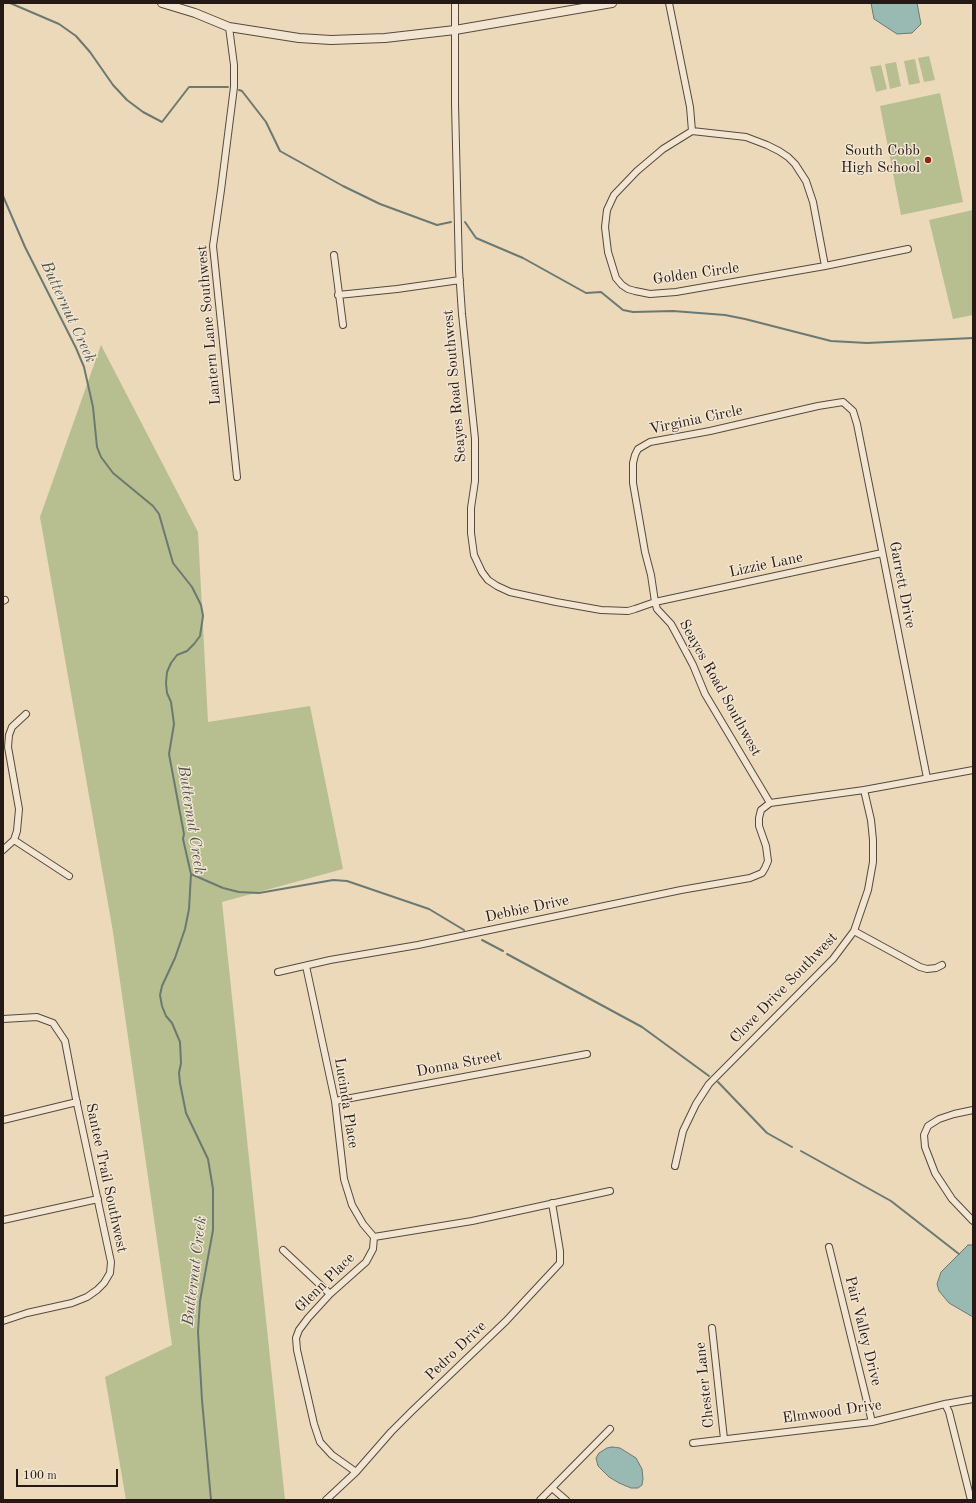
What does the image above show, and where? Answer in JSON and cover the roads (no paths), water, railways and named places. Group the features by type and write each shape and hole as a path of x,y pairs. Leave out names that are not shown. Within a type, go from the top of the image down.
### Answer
{"street":[{"path":"162,3 195,13 229,27 299,38 331,40 385,38 455,30 612,3"},
{"name":"Seayes Road Southwest","path":"455,3 455,104 460,280 462,314 475,439 471,533 474,555 482,572 488,580 510,592 585,608 628,611 654,602 671,624 693,665 705,694 770,803"},
{"path":"669,3 690,107 692,131 746,137 767,145 788,157 796,164 806,181 813,202 825,266"},
{"name":"Lantern Lane Southwest","path":"229,27 234,65 234,87 222,190 213,246 237,477"},
{"name":"Golden Circle","path":"692,131 663,149 637,171 614,195 607,210 605,227 608,252 616,278 628,289 642,293 676,292 825,266 908,249"},
{"path":"334,255 338,296 343,325"},
{"path":"338,296 460,280"},
{"name":"Virginia Circle","path":"654,602 651,575 645,552 633,483 633,464 638,449 643,444 654,441 710,431 818,406 843,402"},
{"name":"Garrett Drive","path":"843,402 853,410 857,424 927,778"},
{"name":"Lizzie Lane","path":"654,602 882,553"},
{"path":"3,850 14,840 17,831 20,809 8,746 9,735 12,727 26,714"},
{"path":"770,803 864,790 973,770"},
{"name":"Clove Drive Southwest","path":"675,1166 678,1147 686,1124 696,1104 709,1084 833,959 854,931 866,897 873,862 872,833 864,790"},
{"name":"Debbie Drive","path":"278,972 418,945 681,890 750,878 762,873 766,868 768,861 759,826 759,818 761,810 770,803"},
{"path":"14,840 69,876"},
{"path":"854,931 920,967 927,969 936,968 942,965"},
{"name":"Lucinda Place","path":"306,966 335,1101 344,1180 352,1205 363,1224 374,1237"},
{"name":"Santee Trail Southwest","path":"3,1019 37,1017 53,1023 65,1041 111,1262 110,1274 104,1284 87,1297 72,1303 27,1313 3,1321"},
{"name":"Donna Street","path":"335,1101 587,1054"},
{"path":"3,1120 77,1102"},
{"path":"973,1110 939,1119 928,1126 924,1135 925,1147 935,1173 952,1199 973,1221"},
{"path":"374,1237 472,1221 610,1191"},
{"path":"3,1220 98,1199"},
{"name":"Pedro Drive","path":"326,1500 356,1472 391,1432 506,1321 560,1263 560,1251 552,1203"},
{"name":"Glenn Place","path":"356,1472 332,1455 320,1442 314,1424 296,1350 296,1338 299,1330 308,1318 330,1294 366,1262 373,1249 374,1237"},
{"name":"Pair Valley Drive","path":"829,1247 872,1422"},
{"path":"284,1250 330,1294"},
{"name":"Chester Lane","path":"712,1328 724,1439"},
{"name":"Elmwood Drive","path":"693,1443 872,1422 945,1404 973,1399"},
{"path":"945,1404 949,1412 971,1500"},
{"path":"540,1500 610,1429"},
{"path":"552,1488 566,1500"}],"water":[{"path":"871,3 917,3 921,24 912,33 897,34 874,19"},
{"path":"968,1245 973,1245 973,1317 949,1303 939,1291 937,1284 941,1272"},
{"path":"612,1447 620,1448 636,1458 642,1469 643,1479 642,1485 638,1488 631,1488 619,1483 609,1477 598,1466 596,1458 599,1453"}],"waterway":[{"path":"10,3 59,24 76,36 90,52 113,85 127,100 143,112 162,122 189,87 228,87"},
{"path":"239,90 242,91 266,122 280,151 343,186 380,204 437,225 451,222"},
{"name":"Butternut Creek","path":"3,196 25,247 76,348 84,367 93,407 97,447 101,457 113,473 153,506 159,514 173,563 192,587 201,605 203,616 200,636 187,651 177,655 167,672 167,693 171,702 174,724 169,754 184,834 183,839 191,874 189,909 185,929 175,958 162,986 160,995 166,1016 172,1023 180,1042 181,1063 179,1073 186,1113 208,1159 213,1189 213,1230 200,1301 198,1332 202,1400 211,1500"},
{"path":"465,222 476,238 523,258 586,293 601,292 623,310 633,312 673,311 725,315 831,341 867,343 973,338"},
{"path":"191,874 223,888 239,892 259,893 333,880 347,881 429,909 464,930"},
{"path":"482,940 503,951"},
{"path":"507,954 642,1027 709,1076"},
{"path":"718,1082 767,1133 792,1147"},
{"path":"801,1151 891,1201 959,1254"}],"place":[{"name":"South Cobb High School","path":"928,160"}]}
